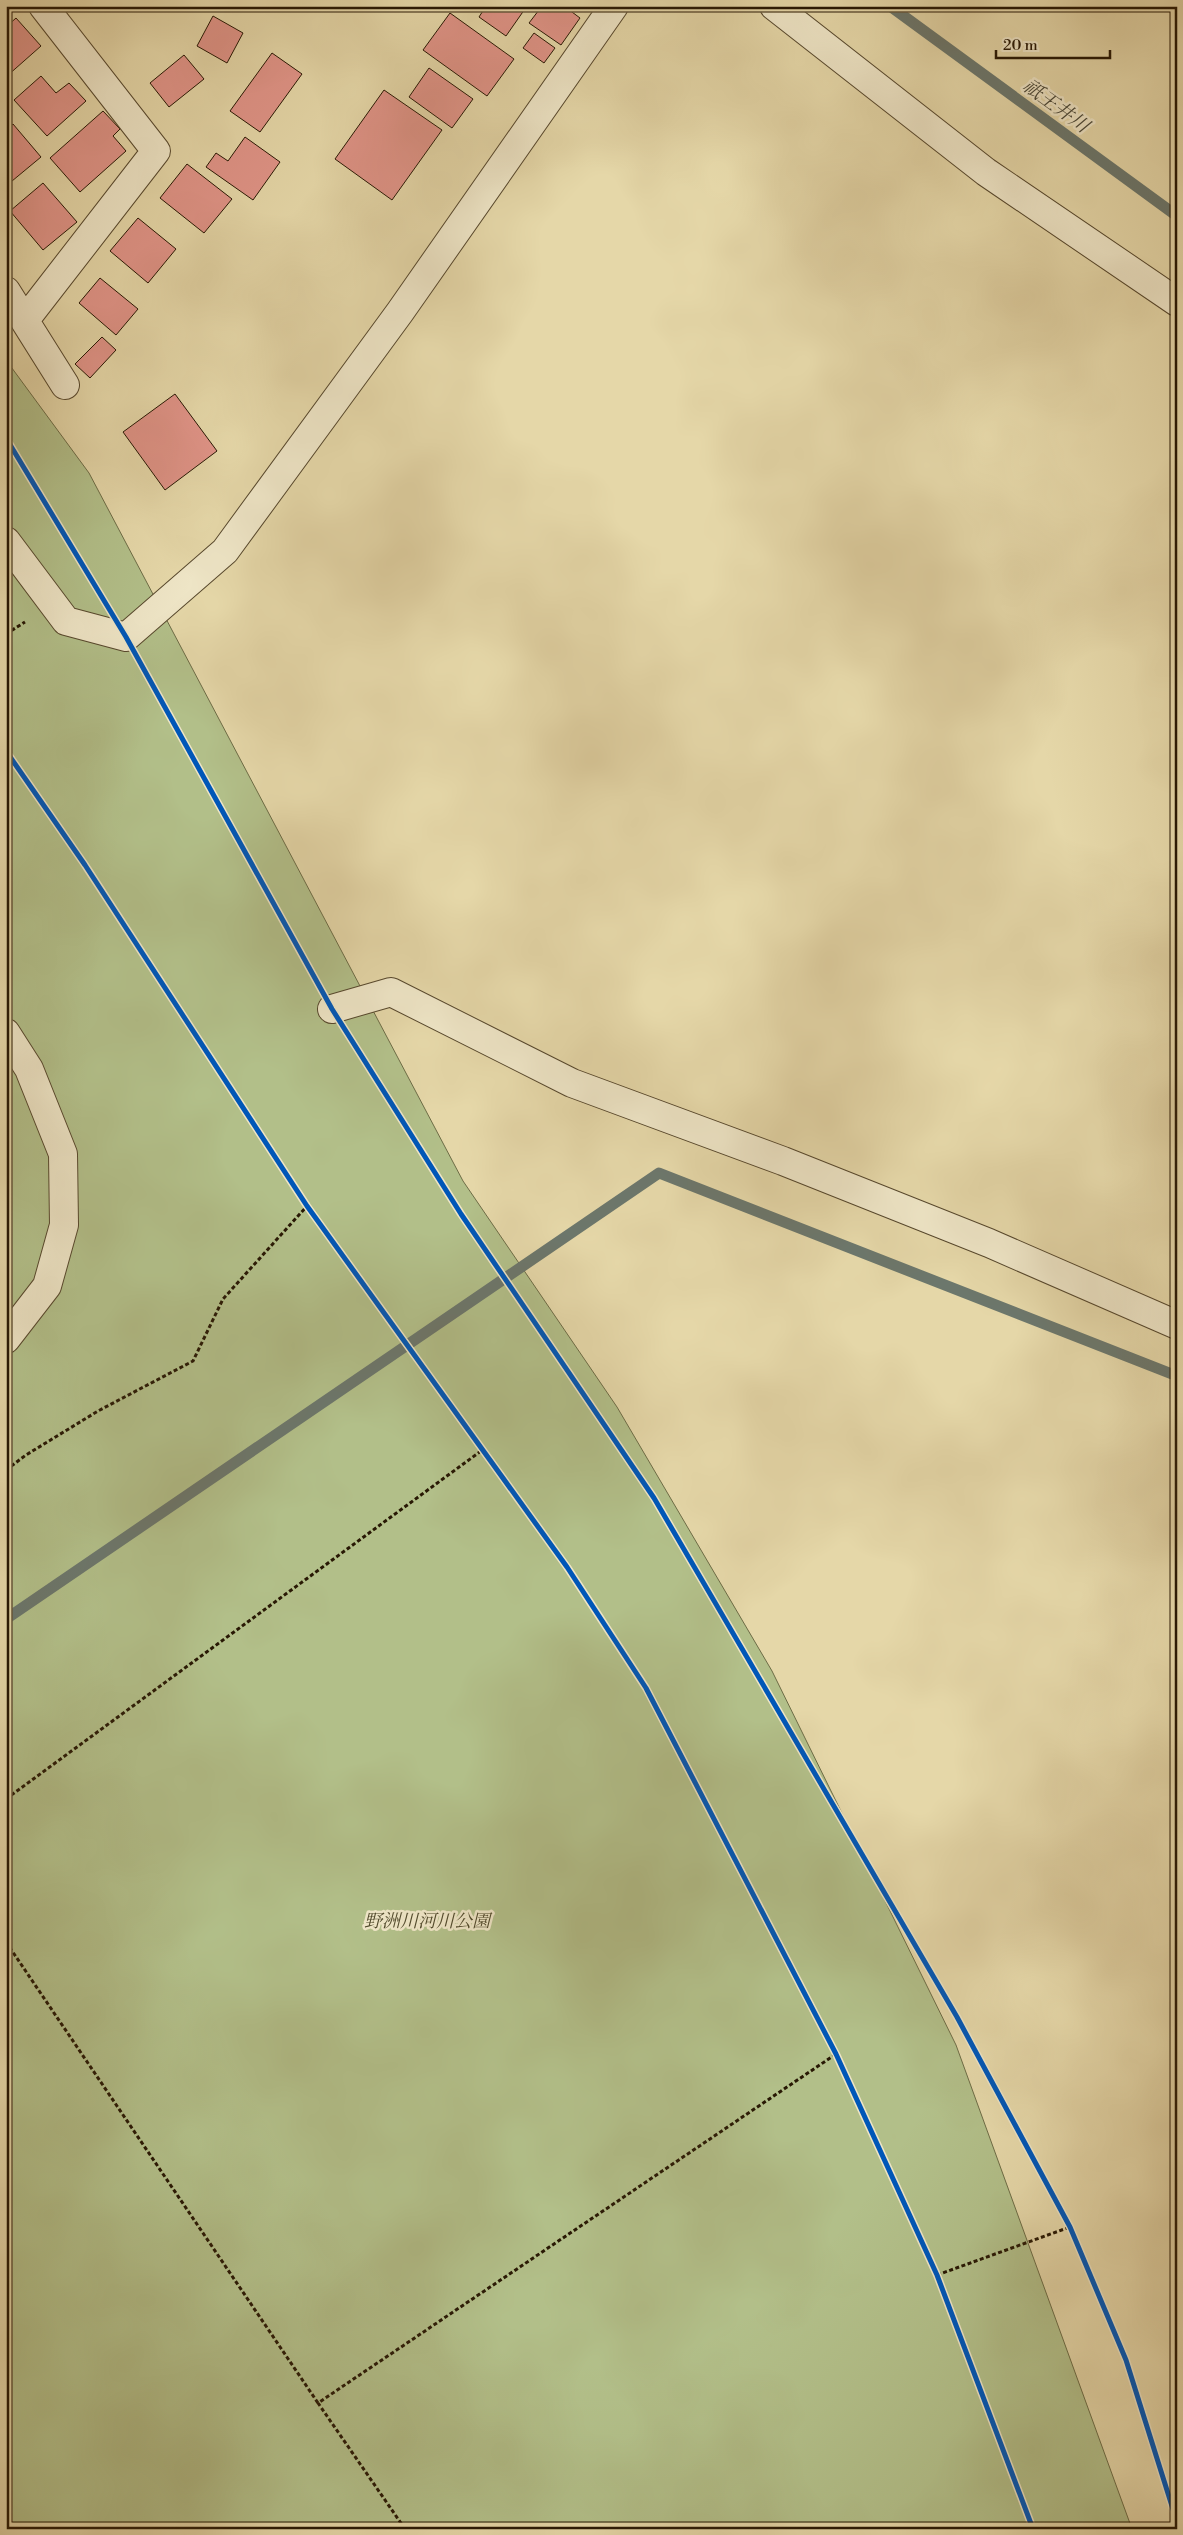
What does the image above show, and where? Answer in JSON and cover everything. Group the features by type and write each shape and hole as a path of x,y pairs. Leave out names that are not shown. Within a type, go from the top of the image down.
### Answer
{"street":[{"path":"25,320 156,151 42,6"},
{"path":"6,541 66,621 126,637 225,551 400,312 614,6"},
{"path":"774,6 986,172 1177,302"},
{"path":"6,291 65,385"},
{"path":"332,1009 391,992 572,1083 782,1161 971,1236 1177,1326"},
{"path":"6,1033 29,1069 63,1154 64,1225 47,1286 6,1338"}],"path":[{"path":"302,1198 313,1214"},
{"path":"6,1470 26,1454 98,1411 193,1361 223,1299 307,1206"},
{"path":"477,1444 487,1458"},
{"path":"6,1799 482,1451"},
{"path":"6,1942 405,2529"},
{"path":"831,2046 840,2063"},
{"path":"318,2403 836,2054"},
{"path":"1065,2218 1073,2236"},
{"path":"937,2275 1070,2227"},
{"path":"933,2266 940,2284"}],"green space":[{"name":"野洲川河川公園","path":"6,360 89,473 463,1181 617,1407 772,1671 956,2045 1132,2529 6,2529"}],"building":[{"path":"486,6 527,6 506,36 479,17"},
{"path":"542,6 564,6 580,18 561,45 529,23"},
{"path":"450,13 514,59 487,96 423,50"},
{"path":"213,16 243,33 227,63 197,46"},
{"path":"16,18 41,46 7,76 6,27"},
{"path":"534,33 555,48 544,63 523,48"},
{"path":"272,53 302,74 260,132 230,111"},
{"path":"184,55 204,79 169,107 150,83"},
{"path":"429,68 473,99 452,128 409,97"},
{"path":"41,76 56,93 69,83 86,101 47,136 14,100"},
{"path":"384,90 442,130 392,200 335,159"},
{"path":"103,111 120,129 113,136 126,151 80,192 50,158"},
{"path":"13,124 41,157 6,186 6,130"},
{"path":"245,137 280,162 253,200 206,167 216,153 228,161"},
{"path":"187,164 232,199 204,233 160,198"},
{"path":"43,183 77,222 43,250 10,211"},
{"path":"138,218 176,249 148,283 110,251"},
{"path":"100,278 138,309 116,335 79,303"},
{"path":"102,337 116,350 90,378 75,364"},
{"path":"175,394 217,451 165,490 123,432"}],"waterway":[{"name":"祇王井川","path":"890,6 1177,216"},
{"path":"6,1619 659,1173 1177,1376"}],"cycle path":[{"path":"6,438 126,637 332,1009 461,1214 654,1498 957,2017 1070,2227 1126,2360 1177,2522"},
{"path":"6,751 85,865 307,1206 567,1567 646,1688 836,2054 937,2275 1033,2529"}]}
